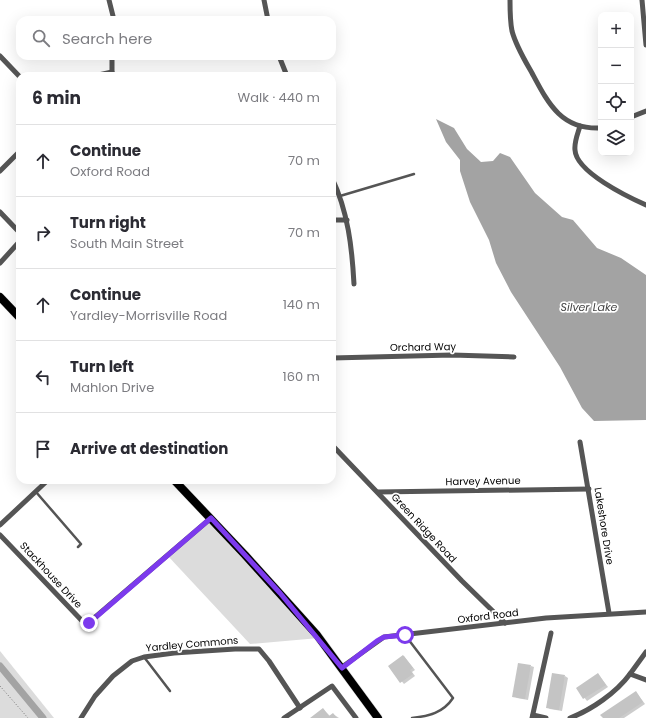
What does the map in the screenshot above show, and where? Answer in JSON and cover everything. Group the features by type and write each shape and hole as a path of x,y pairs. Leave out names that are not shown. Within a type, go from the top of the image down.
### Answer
{"main road":[{"path":"0,297 16,314"},
{"path":"178,484 301,617 342,668 378,718"}],"street":[{"path":"109,0 113,16"},
{"path":"264,0 267,16"},
{"path":"510,0 511,21 515,40 549,105 559,115 580,126 598,128"},
{"path":"642,0 646,46"},
{"path":"0,56 16,73"},
{"path":"112,60 112,72"},
{"path":"281,60 285,72"},
{"path":"634,116 646,111"},
{"path":"580,126 575,150 576,156 584,166 616,191 646,205"},
{"path":"0,171 16,154"},
{"path":"336,187 347,220 354,284"},
{"path":"0,212 16,229"},
{"path":"336,220 347,220"},
{"path":"0,263 16,245"},
{"name":"Orchard Way","path":"336,358 452,355 514,357"},
{"name":"Lakeshore Drive","path":"580,442 609,613"},
{"name":"Green Ridge Road","path":"336,449 462,581 505,623"},
{"path":"0,525 44,484"},
{"name":"Harvey Avenue","path":"378,492 589,489"},
{"name":"Stackhouse Drive","path":"0,535 64,604 86,625 211,518"},
{"name":"Oxford Road","path":"342,668 384,637 609,613 646,612"},
{"path":"546,718 532,717 551,633"},
{"name":"Yardley Commons","path":"81,718 95,696 113,676 128,664 144,657 197,651 259,649 269,661 300,708"},
{"path":"570,718 590,708 612,692 630,674 646,652"},
{"path":"630,674 646,680"},
{"path":"284,718 332,686 356,718"}],"lane":[{"path":"340,196 414,174"},
{"path":"35,492 74,534 81,544 78,547"},
{"path":"405,635 453,698 448,706 437,713 426,717 412,718"},
{"path":"144,657 170,691"}],"path":[{"path":"0,686 28,718"}],"shaded area":[{"path":"211,518 319,638 250,644 167,555"},
{"path":"0,651 54,718 0,718"}],"water":[{"name":"Silver Lake","path":"436,119 454,128 467,149 481,162 493,161 500,153 510,157 535,193 562,217 573,220 597,248 621,258 646,275 646,420 594,421 582,408 560,367 511,292 496,263 489,240 470,202 460,171 460,160 446,142"}],"building":[{"path":"403,655 413,668 410,670 413,674 400,683 388,666"},
{"path":"518,663 531,665 525,699 512,697"},
{"path":"552,673 565,675 559,710 546,708"},
{"path":"598,673 606,685 583,699 576,688"},
{"path":"636,691 643,702 619,718 603,718 600,715"},
{"path":"323,708 329,716 333,713 337,718 310,718"}],"waterway":[{"path":"0,666 43,718"}],"route":[{"path":"89,623 211,518 280,593 342,668 384,637 405,635"}]}
